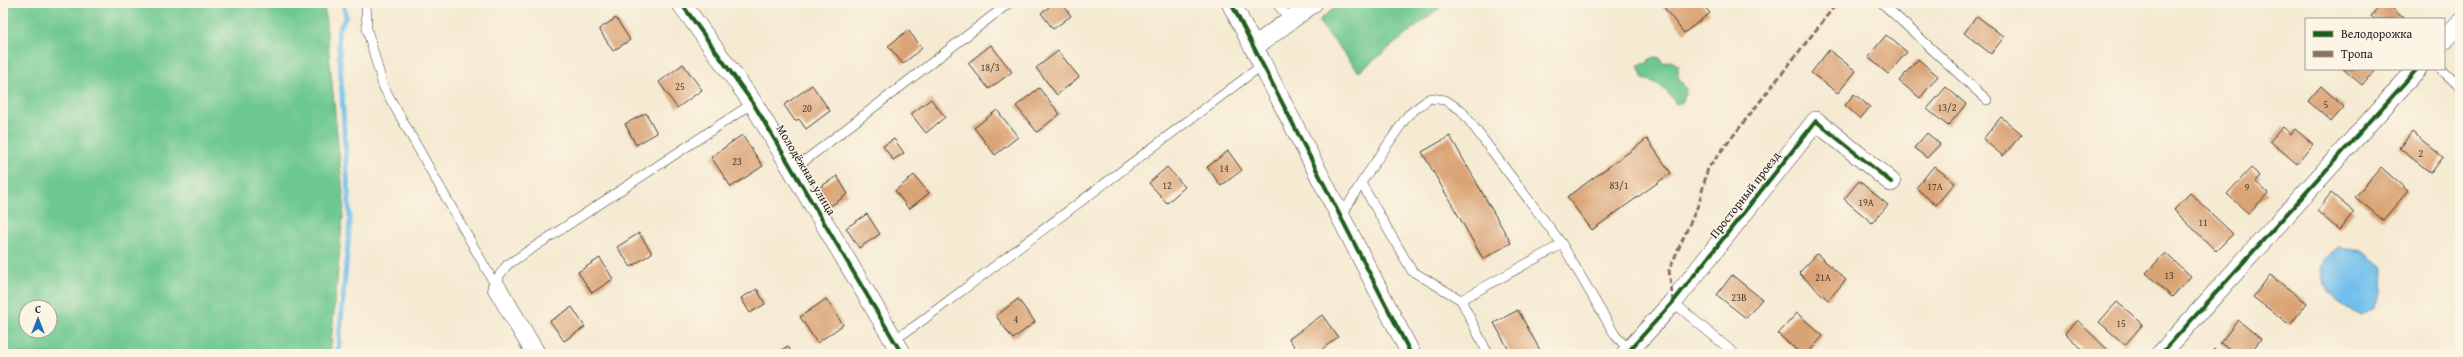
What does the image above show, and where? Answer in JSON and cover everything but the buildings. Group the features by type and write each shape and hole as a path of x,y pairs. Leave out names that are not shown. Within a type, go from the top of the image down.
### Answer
{"street":[{"name":"Молодёжная улица","path":"681,3 753,103 794,169 898,346"},
{"path":"1231,3 1411,354"},
{"path":"1254,47 1313,3"},
{"path":"2445,39 2460,24"},
{"path":"2161,354 2416,70"},
{"name":"Просторный проезд","path":"1627,352 1673,302 1816,121 1891,182"},
{"path":"498,288 536,354"}],"lane":[{"path":"366,3 367,29 383,86 498,288"},
{"path":"794,169 1009,3"},
{"path":"1276,3 1291,20"},
{"path":"1882,3 1987,100"},
{"path":"898,346 915,326 1262,66"},
{"path":"2442,70 2460,87"},
{"path":"1341,217 1361,182 1408,115 1430,98 1445,100 1460,110 1562,244 1615,335 1627,352"},
{"path":"498,288 499,276 507,265 753,103"},
{"path":"1361,182 1412,271 1461,300 1488,354"},
{"path":"1461,300 1562,244"},
{"path":"1673,302 1735,354"}],"green space":[{"path":"3,3 324,3 344,204 330,354 3,354"},
{"path":"1341,3 1441,3 1443,5 1359,72 1318,21"},
{"path":"1655,57 1660,58 1663,64 1671,61 1678,65 1678,77 1686,89 1683,102 1676,104 1670,95 1662,88 1654,82 1643,79 1638,65 1648,63 1649,59"}],"water":[{"path":"2339,248 2362,251 2383,268 2382,292 2373,310 2361,315 2351,310 2332,295 2325,285 2322,275 2322,265 2328,256"}],"waterway":[{"path":"338,354 350,221 338,31 346,17 343,3"}],"marked path":[{"path":"1673,302 1669,270 1699,203 1708,168 1837,3"}],"cycle path":[{"path":"681,3 753,103 902,354"},
{"path":"1231,3 1411,354"},
{"path":"2161,354 2416,70"},
{"path":"1626,354 1673,302 1816,121 1891,182"}]}
